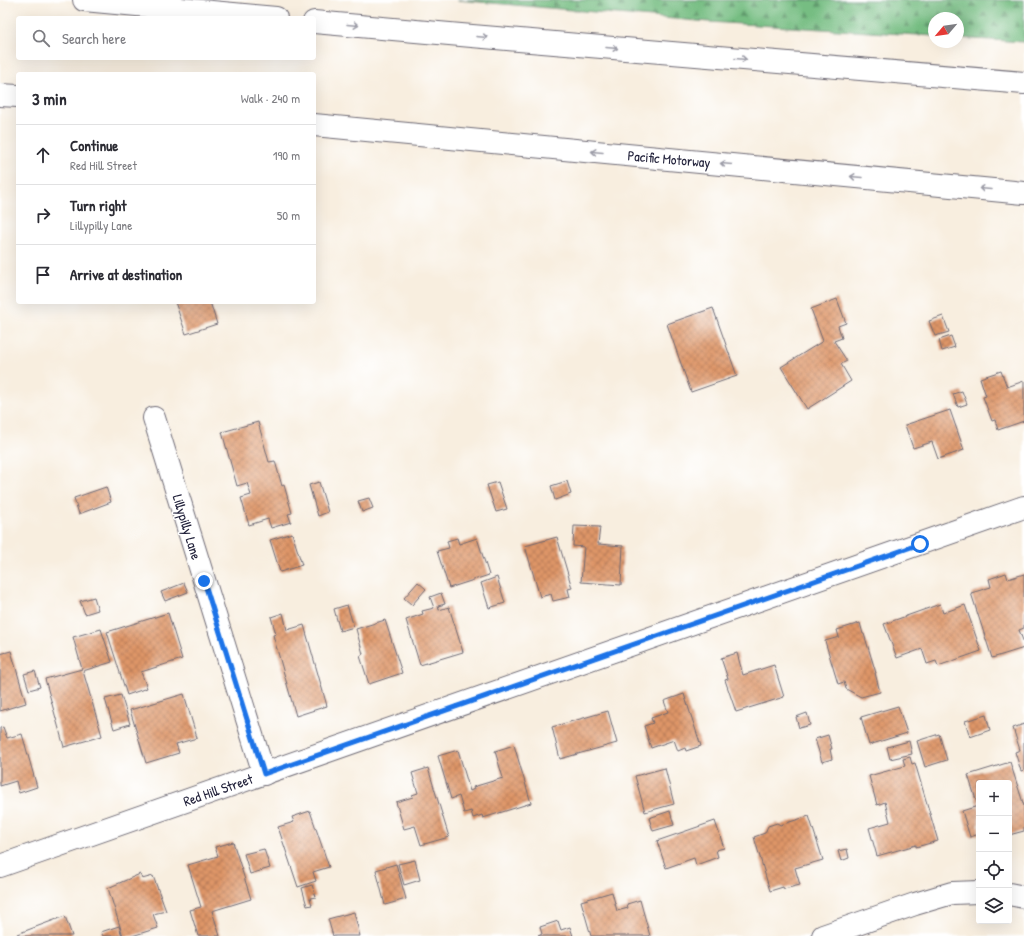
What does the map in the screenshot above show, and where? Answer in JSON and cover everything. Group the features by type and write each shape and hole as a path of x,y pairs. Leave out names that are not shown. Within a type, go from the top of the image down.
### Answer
{"main road":[{"path":"84,0 255,16"},
{"path":"316,22 1024,83"},
{"path":"0,95 16,96"},
{"name":"Pacific Motorway","path":"316,125 1024,193"},
{"name":"Lillypilly Lane","path":"154,418 264,774"},
{"name":"Red Hill Street","path":"0,866 1024,507"},
{"path":"823,936 914,904 952,893 976,892"},
{"path":"1012,895 1024,897"}],"green space":[{"path":"457,0 1024,0 1024,42 964,38 964,12 928,12 928,36 709,22"}],"building":[{"path":"837,299 846,323 838,326 842,338 834,341 847,361 841,364 851,381 807,409 781,367 823,341 811,309"},
{"path":"176,304 211,304 217,324 186,334"},
{"path":"713,308 737,376 691,392 667,324"},
{"path":"943,316 949,332 935,336 929,321"},
{"path":"951,336 955,347 942,351 939,340"},
{"path":"1001,371 1007,387 1024,381 1024,421 998,430 995,420 992,421 983,397 986,396 980,378"},
{"path":"962,391 967,404 958,407 953,394"},
{"path":"950,410 964,450 938,459 932,442 913,448 905,425"},
{"path":"258,422 269,462 275,461 292,513 288,514 291,522 271,528 268,519 249,525 241,498 251,495 247,483 237,486 222,432"},
{"path":"567,481 571,494 555,500 551,486"},
{"path":"319,482 328,512 318,516 309,485"},
{"path":"498,482 507,509 496,512 487,485"},
{"path":"106,487 111,502 79,514 74,498"},
{"path":"369,498 373,508 362,512 358,501"},
{"path":"574,526 600,527 598,544 623,546 621,585 581,582 584,547 573,546"},
{"path":"292,533 302,565 280,572 270,540"},
{"path":"557,537 572,588 568,589 570,597 553,601 551,594 540,597 525,546"},
{"path":"457,538 459,544 477,538 489,575 449,588 437,551 449,548 447,541"},
{"path":"1006,573 1008,579 1024,574 1024,628 1019,630 1024,643 1024,648 992,658 971,593 991,587 989,579"},
{"path":"497,577 505,603 489,608 481,583"},
{"path":"418,582 426,589 412,605 404,598"},
{"path":"184,583 188,592 165,601 161,592"},
{"path":"441,593 445,604 438,606 439,610 449,607 463,652 420,665 406,620 423,614 422,611 434,608 430,597"},
{"path":"94,597 98,610 85,614 80,601"},
{"path":"940,604 943,613 965,605 981,651 938,666 936,661 927,664 922,649 897,658 884,624"},
{"path":"347,605 354,627 340,631 334,609"},
{"path":"168,613 182,659 141,672 147,688 127,695 107,632"},
{"path":"283,613 287,630 304,625 327,706 296,716 273,635 276,634 271,617"},
{"path":"385,620 402,673 369,684 360,656 363,654 356,629"},
{"path":"860,623 876,673 880,692 861,697 846,689 844,682 838,684 825,641 839,637 837,630"},
{"path":"101,629 112,662 83,671 102,736 64,747 45,679 82,669 73,637"},
{"path":"11,651 26,703 0,711 0,654"},
{"path":"737,653 743,675 774,665 784,697 736,712 725,680 728,679 721,658"},
{"path":"35,671 40,687 29,690 24,674"},
{"path":"184,694 197,738 176,744 179,753 146,763 130,710"},
{"path":"684,694 701,746 686,751 685,748 678,751 674,740 651,748 644,726 653,723 651,718 668,712 664,701"},
{"path":"121,695 130,724 114,729 105,699"},
{"path":"898,706 907,733 869,745 861,717"},
{"path":"608,711 617,743 560,759 552,727"},
{"path":"807,713 810,725 799,728 796,717"},
{"path":"986,715 990,730 970,737 965,721"},
{"path":"1024,724 1024,770 1021,771 1015,752 1020,750 1013,728"},
{"path":"3,727 7,738 22,734 37,787 19,793 16,781 0,786 0,728"},
{"path":"939,734 947,760 925,767 917,741"},
{"path":"828,735 832,749 830,749 832,759 822,762 815,739"},
{"path":"909,741 912,754 890,759 887,747"},
{"path":"514,745 531,803 483,818 482,815 473,818 471,811 464,813 459,796 451,799 438,756 458,750 470,791 474,789 473,787 503,778 495,751"},
{"path":"910,757 912,764 915,763 938,841 916,847 916,845 877,856 869,828 890,822 885,802 877,805 869,776 905,766 903,759"},
{"path":"1010,762 1024,806 1024,831 1012,834 1012,780 976,780 976,800 968,775"},
{"path":"428,768 449,837 421,845 415,826 404,829 396,802 413,797 412,795 418,793 412,773"},
{"path":"665,768 674,804 645,812 635,776"},
{"path":"976,807 976,835 970,837 962,811"},
{"path":"310,811 329,867 313,872 316,881 298,887 278,827 294,822 292,817"},
{"path":"670,811 674,825 653,831 649,818"},
{"path":"809,816 823,860 795,868 800,885 784,889 783,887 770,891 754,837 765,833 768,826 777,823 780,825"},
{"path":"715,821 724,848 716,850 718,857 696,865 694,858 666,868 657,841"},
{"path":"233,842 251,899 212,911 220,936 198,936 190,910 201,907 188,865 218,856 215,847"},
{"path":"264,849 270,868 250,874 244,854"},
{"path":"847,849 849,858 841,861 838,851"},
{"path":"415,860 420,880 404,885 398,864"},
{"path":"396,864 406,899 385,905 376,870"},
{"path":"140,874 142,879 153,876 166,911 153,914 158,928 132,936 123,936 108,888"},
{"path":"312,885 316,897 310,898 312,905 307,906 302,888"},
{"path":"612,892 617,911 628,908 627,904 640,900 650,936 591,936 581,901"},
{"path":"354,912 360,936 333,936 328,919"},
{"path":"65,916 72,936 18,936 17,934"},
{"path":"558,921 561,930 570,927 573,936 538,936 542,934 540,927"},
{"path":"119,926 122,936 103,936 101,932"}],"route":[{"path":"204,581 264,774 920,544"}]}
